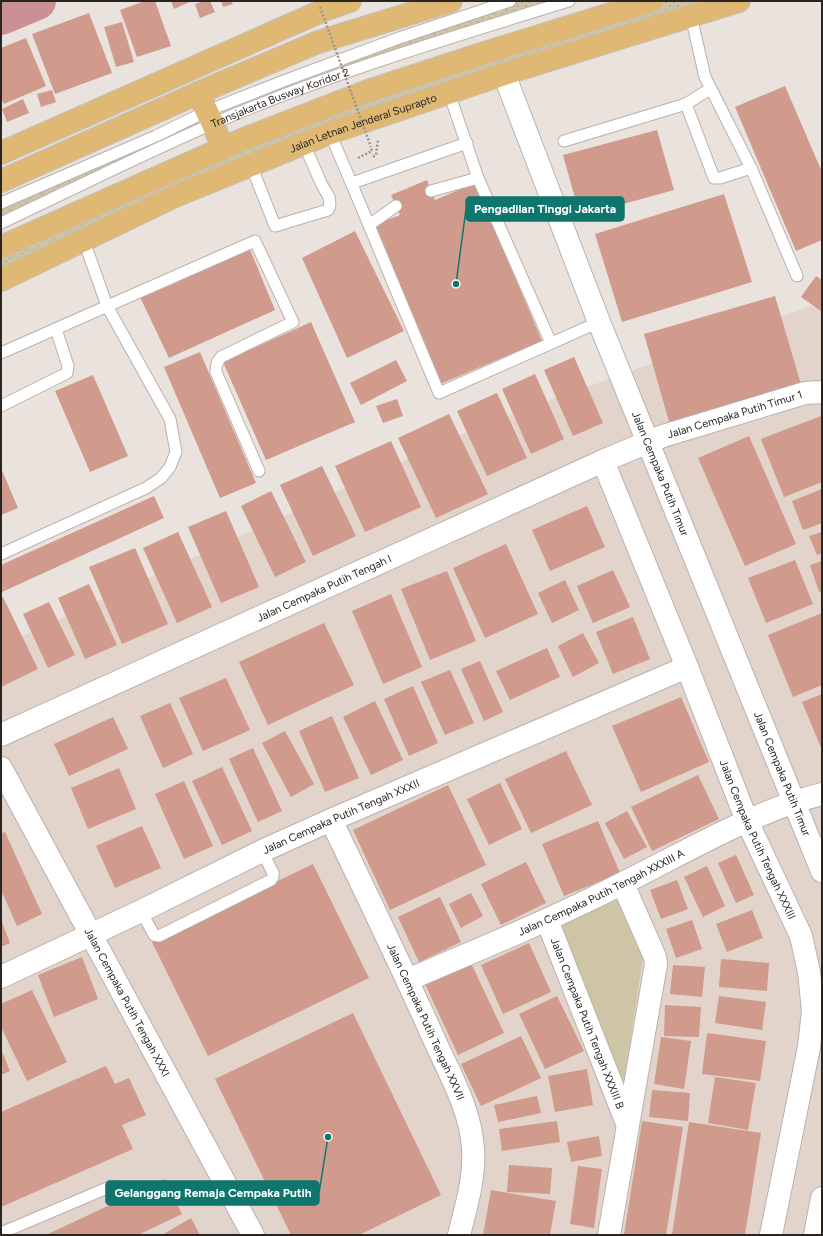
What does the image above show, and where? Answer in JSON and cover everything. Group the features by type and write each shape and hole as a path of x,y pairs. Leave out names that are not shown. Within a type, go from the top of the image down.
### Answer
{"main road":[{"path":"1,153 324,10 350,1"},
{"path":"1,181 206,109 318,42 451,1"},
{"path":"1,247 244,139 368,91 652,1"},
{"name":"Jalan Letnan Jenderal Suprapto","path":"1,280 173,197 330,133 504,74 739,1"},
{"path":"206,109 223,149"}],"street":[{"name":"Jalan Cempaka Putih Timur","path":"504,74 594,324 627,451 789,804 822,871"},
{"name":"Jalan Cempaka Putih Timur 1","path":"627,451 663,436 806,393 822,392"},
{"name":"Jalan Cempaka Putih Tengah XXXIII","path":"627,451 687,667 801,936 809,972 813,1011 809,1047 772,1235"},
{"name":"Jalan Cempaka Putih Tengah I","path":"1,735 627,451"},
{"name":"Jalan Cempaka Putih Tengah XXXII","path":"1,977 92,935 262,851 687,667"},
{"name":"Jalan Cempaka Putih Tengah XXXI","path":"1,768 254,1235"},
{"name":"Jalan Cempaka Putih Tengah XXXIII A","path":"407,980 547,920 623,884 752,819 789,804 822,794"},
{"name":"Jalan Cempaka Putih Tengah XXVII","path":"331,820 407,980 461,1099 469,1123 473,1149 472,1181 459,1235"},
{"name":"Jalan Cempaka Putih Tengah XXXIII B","path":"609,1235 656,964 655,957 623,884"},
{"name":"Jalan Cempaka Putih Tengah XXXIII B","path":"547,920 628,1126"},
{"path":"815,1235 822,1198"}],"lane":[{"name":"Transjakarta Busway Koridor 2","path":"1,203 156,136 206,109 337,60 510,1"},
{"name":"Transjakarta Busway Koridor 2","path":"1,223 206,109 295,91 425,45 569,1"},
{"path":"691,16 702,67 710,88 751,168 797,276"},
{"path":"564,141 686,104 710,88"},
{"path":"449,93 478,178 551,343"},
{"path":"686,104 714,178 720,178 751,168"},
{"path":"330,133 439,393 594,324"},
{"path":"353,187 355,182 467,143"},
{"path":"251,165 275,226 328,210 330,206 329,198 321,184 304,144"},
{"path":"431,191 478,178"},
{"path":"369,225 396,206"},
{"path":"1,554 146,488 161,478 170,467 176,452 170,419 107,306 84,241"},
{"path":"1,353 255,241 293,322 221,357 216,366 216,372 259,471"},
{"path":"1,406 67,373 68,366 56,329"},
{"path":"141,911 154,935 159,936 271,880 273,873 262,851"},
{"path":"1,1233 112,1186"}],"path":[{"path":"320,7 372,151 354,159"},
{"path":"370,158 376,155"}],"shaded area":[{"path":"516,1 570,1 344,74 337,60"},
{"path":"652,1 737,1 361,122 1,279 1,248 187,165"},
{"path":"207,111 213,124 1,223 1,203"},
{"path":"822,302 822,1235 1,1235 1,646 480,426"},
{"path":"618,900 643,958 623,1085 560,925"}],"building":[{"path":"145,1 155,1 171,46 137,57 120,10"},
{"path":"171,1 192,1 174,9"},
{"path":"210,1 215,12 200,18 195,4"},
{"path":"221,1 231,1 233,4 223,7"},
{"path":"89,13 112,73 55,94 32,34"},
{"path":"122,22 134,62 116,67 104,27"},
{"path":"26,38 46,86 4,104 1,98 1,48"},
{"path":"785,86 822,172 822,240 796,251 735,107"},
{"path":"52,90 56,102 41,107 37,94"},
{"path":"23,99 29,113 7,122 2,109"},
{"path":"657,130 674,190 580,216 563,155"},
{"path":"427,180 435,200 475,183 542,341 438,385 371,226 400,215 391,195"},
{"path":"724,194 752,282 622,322 595,234"},
{"path":"355,231 404,331 347,358 302,258"},
{"path":"249,247 275,310 169,358 139,295"},
{"path":"816,276 822,280 821,311 801,297"},
{"path":"775,296 802,388 670,425 644,334"},
{"path":"311,322 355,422 266,460 223,362"},
{"path":"200,352 256,483 220,498 164,367"},
{"path":"574,357 603,423 573,436 544,370"},
{"path":"396,360 407,381 361,405 350,383"},
{"path":"535,374 564,439 531,454 502,389"},
{"path":"93,375 128,456 90,472 55,391"},
{"path":"497,393 527,458 487,476 457,411"},
{"path":"397,399 403,416 383,423 376,406"},
{"path":"449,414 488,494 436,518 398,438"},
{"path":"821,416 822,482 784,497 761,439"},
{"path":"749,436 796,544 745,566 698,458"},
{"path":"391,441 421,507 365,532 335,466"},
{"path":"322,466 356,536 313,556 280,485"},
{"path":"1,468 18,508 1,515"},
{"path":"822,489 822,523 803,530 792,501"},
{"path":"271,491 306,562 275,577 241,506"},
{"path":"154,496 164,518 2,592 1,565"},
{"path":"587,506 605,547 550,571 532,530"},
{"path":"226,511 259,587 221,603 188,527"},
{"path":"178,532 212,607 177,623 143,548"},
{"path":"822,532 822,553 817,555 809,536"},
{"path":"506,544 538,614 485,638 453,568"},
{"path":"135,548 168,624 122,644 89,567"},
{"path":"795,560 813,604 766,623 748,578"},
{"path":"822,561 822,591 819,592 810,565"},
{"path":"613,570 630,607 593,623 577,586"},
{"path":"447,571 476,641 430,660 401,589"},
{"path":"565,580 579,610 552,623 538,593"},
{"path":"89,584 117,645 85,659 58,598"},
{"path":"391,594 422,667 383,684 352,611"},
{"path":"3,597 38,669 1,687 1,598"},
{"path":"49,602 75,655 48,668 23,614"},
{"path":"822,613 822,685 793,697 768,635"},
{"path":"633,617 650,659 613,674 596,632"},
{"path":"324,623 354,685 268,725 239,662"},
{"path":"583,633 599,663 573,677 558,646"},
{"path":"547,648 560,677 510,700 496,671"},
{"path":"480,661 503,712 484,721 461,669"},
{"path":"450,670 474,723 445,735 421,682"},
{"path":"226,678 250,730 203,751 179,698"},
{"path":"413,686 438,743 409,756 384,699"},
{"path":"822,694 822,750 802,702"},
{"path":"681,697 709,762 641,792 612,726"},
{"path":"375,701 403,760 371,775 343,717"},
{"path":"170,703 193,754 163,768 140,716"},
{"path":"332,716 359,778 325,792 299,731"},
{"path":"113,717 128,749 69,776 54,744"},
{"path":"285,731 314,784 291,797 262,743"},
{"path":"253,748 282,811 258,822 229,759"},
{"path":"566,751 592,805 531,833 505,779"},
{"path":"222,767 252,831 222,845 192,781"},
{"path":"119,768 136,809 88,829 71,788"},
{"path":"698,775 719,819 652,851 631,807"},
{"path":"184,781 213,846 184,859 155,794"},
{"path":"500,783 522,829 489,845 467,799"},
{"path":"448,785 486,865 390,910 353,830"},
{"path":"627,811 647,847 624,859 605,823"},
{"path":"598,821 620,873 564,896 542,844"},
{"path":"142,826 161,868 115,888 96,846"},
{"path":"5,832 42,914 17,926 1,890 1,833"},
{"path":"736,855 754,895 736,903 718,863"},
{"path":"526,862 546,903 501,925 481,884"},
{"path":"313,864 369,978 208,1056 152,942"},
{"path":"707,866 725,906 703,917 684,877"},
{"path":"677,880 688,909 661,919 650,890"},
{"path":"471,893 483,916 461,928 449,904"},
{"path":"440,897 461,942 419,962 398,917"},
{"path":"752,910 763,938 727,952 716,924"},
{"path":"1,920 10,943 1,947"},
{"path":"692,920 702,949 676,958 666,929"},
{"path":"529,943 551,992 503,1014 481,965"},
{"path":"82,957 98,999 54,1017 38,975"},
{"path":"721,959 769,963 767,991 719,987"},
{"path":"471,963 504,1033 458,1055 425,984"},
{"path":"673,965 705,967 702,997 670,994"},
{"path":"32,990 67,1062 27,1081 1,1027 1,1004"},
{"path":"557,996 584,1051 545,1069 519,1014"},
{"path":"719,996 766,1002 762,1030 715,1023"},
{"path":"665,1005 701,1007 699,1037 664,1036"},
{"path":"353,1013 441,1195 359,1235 291,1235 215,1079"},
{"path":"707,1033 766,1041 760,1081 702,1074"},
{"path":"521,1036 541,1078 481,1106 461,1064"},
{"path":"661,1037 691,1041 684,1089 654,1084"},
{"path":"1,1049 10,1071 1,1075"},
{"path":"106,1066 115,1084 129,1078 146,1115 122,1125 133,1149 1,1207 1,1112"},
{"path":"587,1069 593,1105 555,1112 548,1076"},
{"path":"715,1077 756,1083 748,1130 708,1123"},
{"path":"652,1090 690,1093 688,1121 649,1117"},
{"path":"537,1096 541,1113 498,1122 494,1105"},
{"path":"557,1121 560,1142 502,1151 499,1129"},
{"path":"642,1121 683,1127 666,1235 624,1235"},
{"path":"689,1122 761,1133 745,1235 672,1235"},
{"path":"599,1136 602,1156 571,1162 567,1142"},
{"path":"509,1165 552,1168 550,1194 507,1192"},
{"path":"578,1166 602,1169 594,1228 570,1224"},
{"path":"165,1179 182,1214 138,1235 46,1235"},
{"path":"491,1190 556,1201 550,1235 483,1235"},
{"path":"191,1218 200,1235 162,1235"}],"waterway":[{"path":"1,16 37,1"}],"place":[{"name":"Pengadilan Tinggi Jakarta","path":"456,284"},
{"name":"Gelanggang Remaja Cempaka Putih","path":"328,1137"}]}
